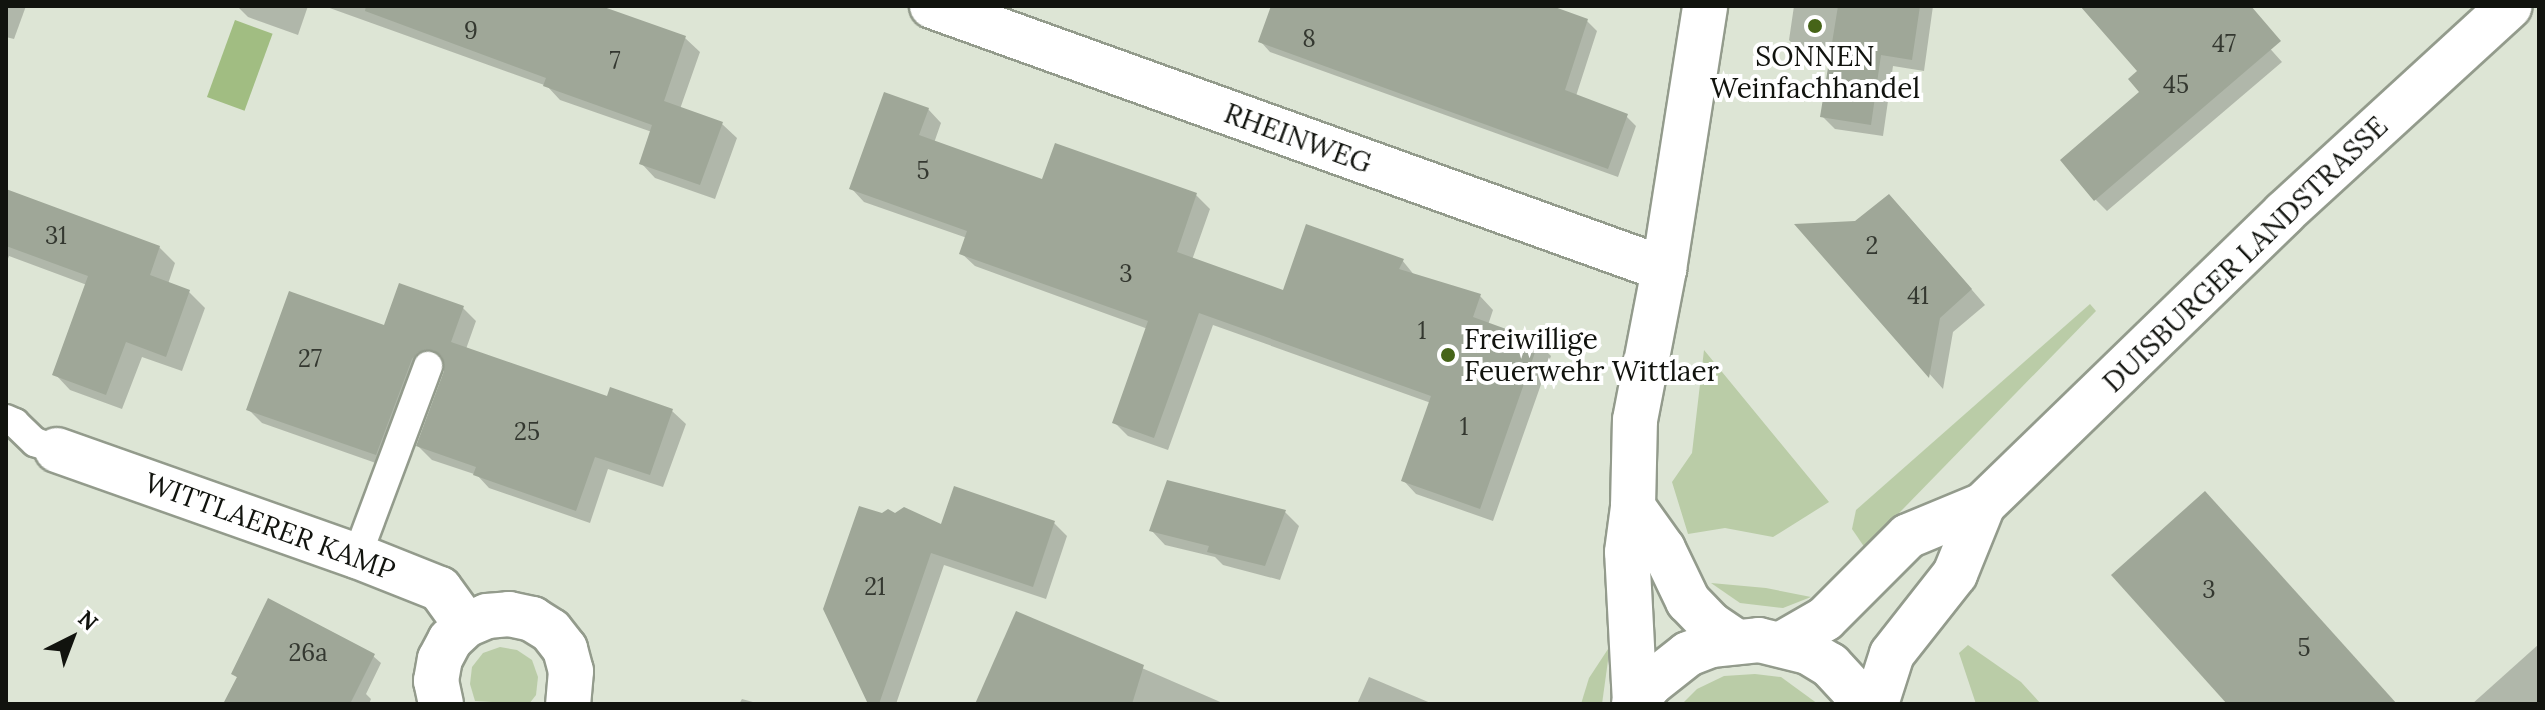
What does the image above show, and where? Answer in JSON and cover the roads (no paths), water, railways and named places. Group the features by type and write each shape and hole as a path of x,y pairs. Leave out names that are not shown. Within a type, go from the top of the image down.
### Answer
{"street":[{"name":"RHEINWEG","path":"932,6 1664,269"},
{"path":"1635,703 1627,552 1633,507 1635,420 1664,269 1705,6"},
{"name":"DUISBURGER LANDSTRASSE","path":"1783,643 1825,619 1908,536 1983,505 2284,213 2510,6"},
{"name":"WITTLAERER KAMP","path":"57,450 357,556 440,589 466,625"},
{"name":"DUISBURGER LANDSTRASSE","path":"1876,704 1892,654 1955,574 1983,505"},
{"path":"1633,507 1663,549 1688,601 1710,624 1734,640"},
{"path":"441,704 436,681 440,659 450,640 466,625 487,616 509,614 532,619 551,631 565,649 571,671 568,704"},
{"path":"1635,703 1650,684 1688,654 1734,640 1783,643 1830,665 1866,704"}],"lane":[{"path":"357,556 428,366"},
{"path":"6,419 15,423 35,442 57,450"}],"place":[{"name":"SONNEN Weinfachhandel","path":"1815,26"},
{"name":"Freiwillige Feuerwehr Wittlaer","path":"1448,355"}]}
